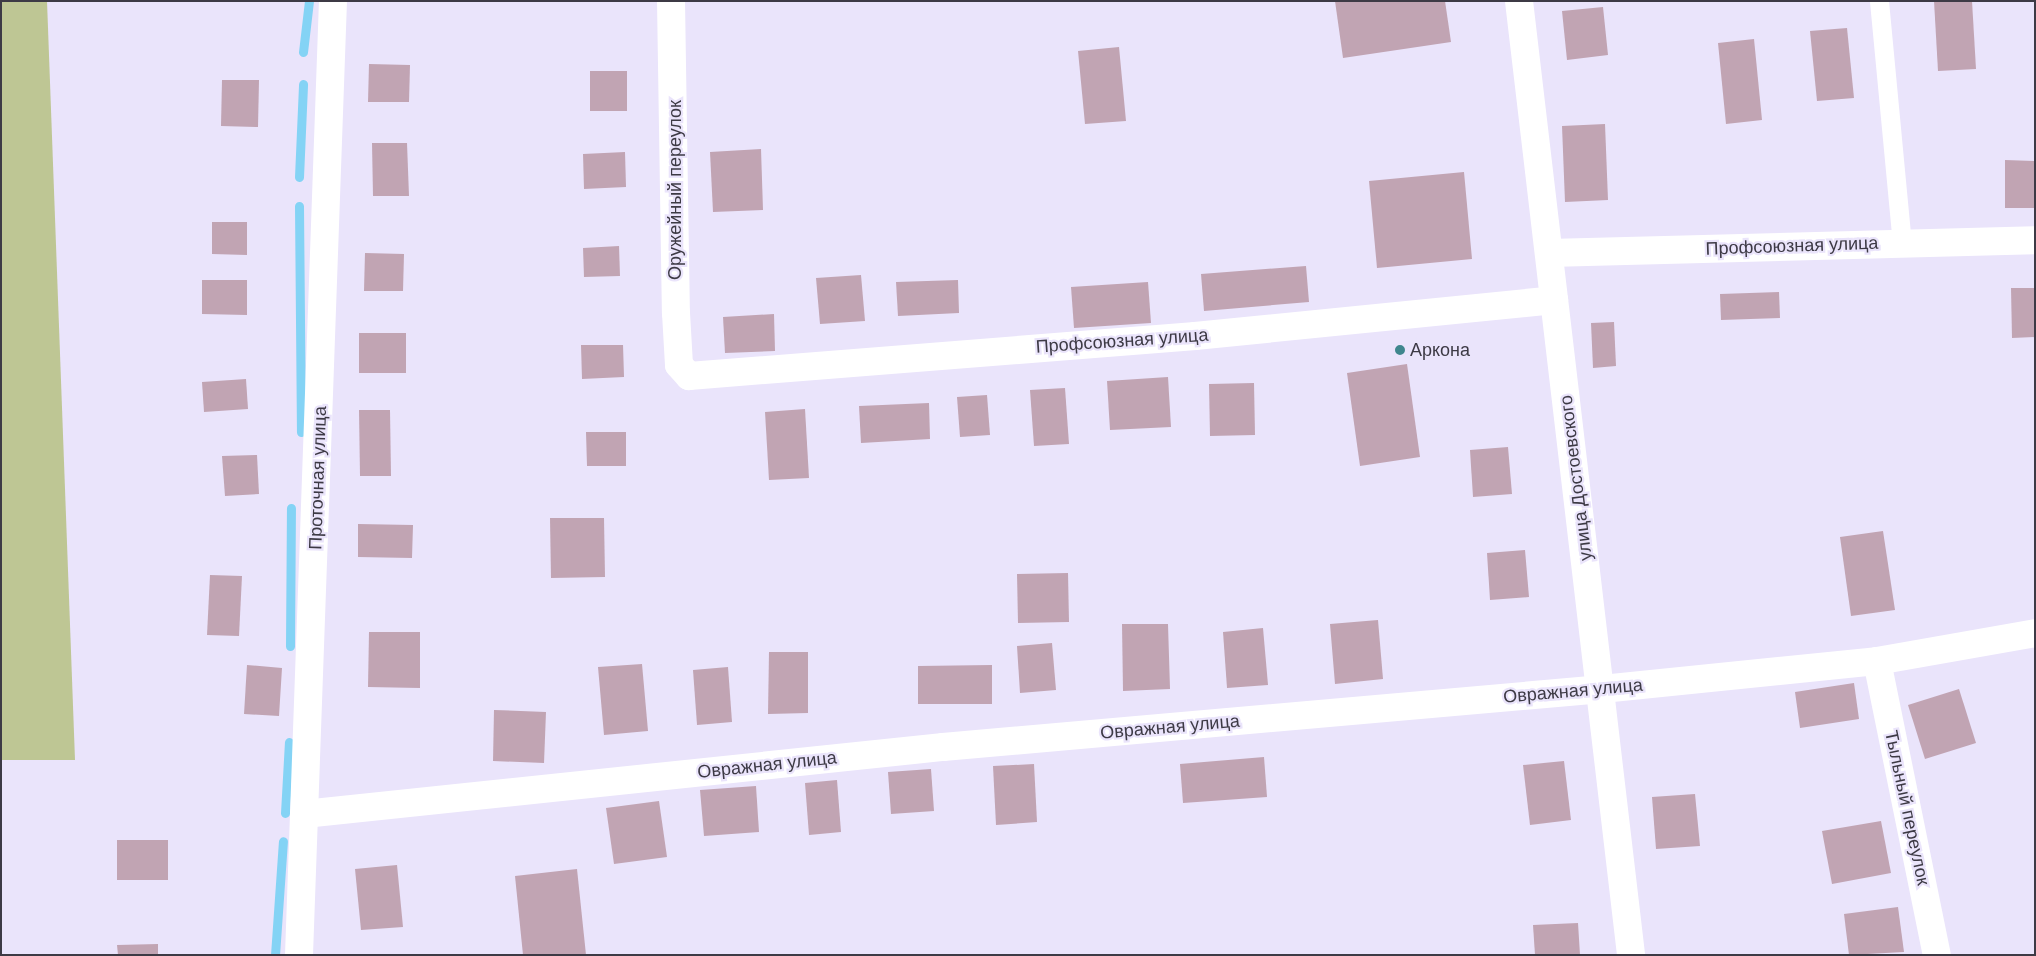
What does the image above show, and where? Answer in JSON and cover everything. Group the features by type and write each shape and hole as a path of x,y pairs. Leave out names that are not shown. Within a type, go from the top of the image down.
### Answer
{"street":[{"name":"Проточная улица","path":"299,955 333,1"},
{"name":"Оружейный переулок","path":"671,1 676,313 680,365 689,376"},
{"name":"улица Достоевского","path":"1519,1 1602,689 1631,955"},
{"name":"Профсоюзная улица","path":"1549,253 2035,240"},
{"name":"Профсоюзная улица","path":"689,376 1195,336 1554,300"},
{"name":"Овражная улица","path":"304,814 943,747 1602,689 1877,661 2035,633"},
{"name":"Тыльный переулок","path":"1877,661 1937,955"}],"lane":[{"path":"1879,1 1902,243"}],"green space":[{"path":"1,1 47,1 75,760 1,760"}],"building":[{"path":"1335,1 1445,1 1451,42 1343,58"},
{"path":"1934,1 1972,1 1976,69 1938,71"},
{"path":"1603,7 1608,55 1567,60 1562,11"},
{"path":"1847,28 1854,98 1817,101 1810,31"},
{"path":"1754,39 1762,120 1726,124 1718,43"},
{"path":"1119,47 1126,121 1085,124 1078,51"},
{"path":"369,64 410,65 409,102 368,102"},
{"path":"590,71 627,71 627,111 590,111"},
{"path":"222,80 259,80 258,127 221,126"},
{"path":"1605,124 1608,200 1565,202 1562,126"},
{"path":"372,143 407,143 409,196 373,196"},
{"path":"761,149 763,210 713,212 710,152"},
{"path":"625,152 626,187 584,189 583,154"},
{"path":"2005,160 2035,161 2035,208 2005,208"},
{"path":"1464,172 1472,259 1377,268 1369,181"},
{"path":"212,222 247,222 247,255 212,254"},
{"path":"619,246 620,276 584,277 583,248"},
{"path":"365,253 404,254 403,291 364,291"},
{"path":"1306,266 1309,302 1204,311 1201,274"},
{"path":"861,275 865,321 820,324 816,278"},
{"path":"202,280 247,280 247,315 202,314"},
{"path":"958,280 959,313 898,316 896,282"},
{"path":"1148,282 1151,323 1074,328 1071,287"},
{"path":"2011,288 2035,288 2035,337 2012,338"},
{"path":"1779,292 1780,318 1721,320 1720,294"},
{"path":"774,314 775,351 725,353 723,317"},
{"path":"1614,322 1616,366 1593,368 1591,323"},
{"path":"359,333 406,333 406,373 359,373"},
{"path":"581,345 623,345 624,377 582,379"},
{"path":"1407,364 1420,457 1360,466 1347,373"},
{"path":"1168,377 1171,427 1110,430 1107,381"},
{"path":"246,379 248,409 204,412 202,382"},
{"path":"1254,383 1255,435 1210,436 1209,384"},
{"path":"1065,388 1069,444 1034,446 1030,390"},
{"path":"987,395 990,435 960,437 957,397"},
{"path":"929,403 930,439 861,443 859,406"},
{"path":"805,409 809,478 769,480 765,412"},
{"path":"359,410 390,410 391,476 360,476"},
{"path":"586,432 626,432 626,466 587,466"},
{"path":"1508,447 1512,494 1473,497 1470,450"},
{"path":"257,455 259,494 225,496 222,456"},
{"path":"550,518 604,518 605,577 551,578"},
{"path":"358,524 413,525 412,558 358,557"},
{"path":"1883,531 1895,610 1851,616 1840,537"},
{"path":"1525,550 1529,597 1490,600 1487,553"},
{"path":"1068,573 1069,622 1018,623 1017,574"},
{"path":"210,575 242,576 239,636 207,635"},
{"path":"1378,620 1383,679 1335,684 1330,624"},
{"path":"1122,624 1168,624 1170,689 1123,691"},
{"path":"1263,628 1268,685 1227,688 1223,632"},
{"path":"369,632 420,632 420,688 368,687"},
{"path":"1052,643 1056,690 1020,693 1017,646"},
{"path":"769,652 808,652 808,713 768,714"},
{"path":"642,664 648,731 604,735 598,667"},
{"path":"247,665 282,668 279,716 244,714"},
{"path":"992,665 992,704 918,704 918,666"},
{"path":"728,667 732,722 697,725 693,670"},
{"path":"1854,683 1859,719 1800,728 1795,692"},
{"path":"1959,689 1976,743 1925,759 1908,705"},
{"path":"494,710 546,712 544,763 493,761"},
{"path":"1264,757 1267,797 1183,803 1180,764"},
{"path":"1564,761 1571,820 1530,825 1523,765"},
{"path":"1034,764 1037,822 996,825 993,766"},
{"path":"931,769 934,811 891,814 888,772"},
{"path":"837,780 841,832 809,835 805,783"},
{"path":"756,786 759,832 704,836 700,790"},
{"path":"1695,794 1700,846 1656,849 1652,797"},
{"path":"659,801 667,857 614,864 606,808"},
{"path":"1881,821 1891,873 1832,884 1822,831"},
{"path":"117,840 168,840 168,880 117,880"},
{"path":"397,865 403,927 361,930 355,869"},
{"path":"577,869 586,955 523,955 515,876"},
{"path":"1898,907 1904,952 1849,955 1844,914"},
{"path":"1578,923 1580,955 1535,955 1533,925"},
{"path":"158,944 158,955 118,955 117,945"}],"waterway":[{"path":"303,52 309,1"},
{"path":"299,177 303,84"},
{"path":"299,206 301,432"},
{"path":"290,646 291,508"},
{"path":"285,813 289,742"},
{"path":"275,955 283,841"}],"place":[{"name":"Аркона","path":"1400,350"}]}
